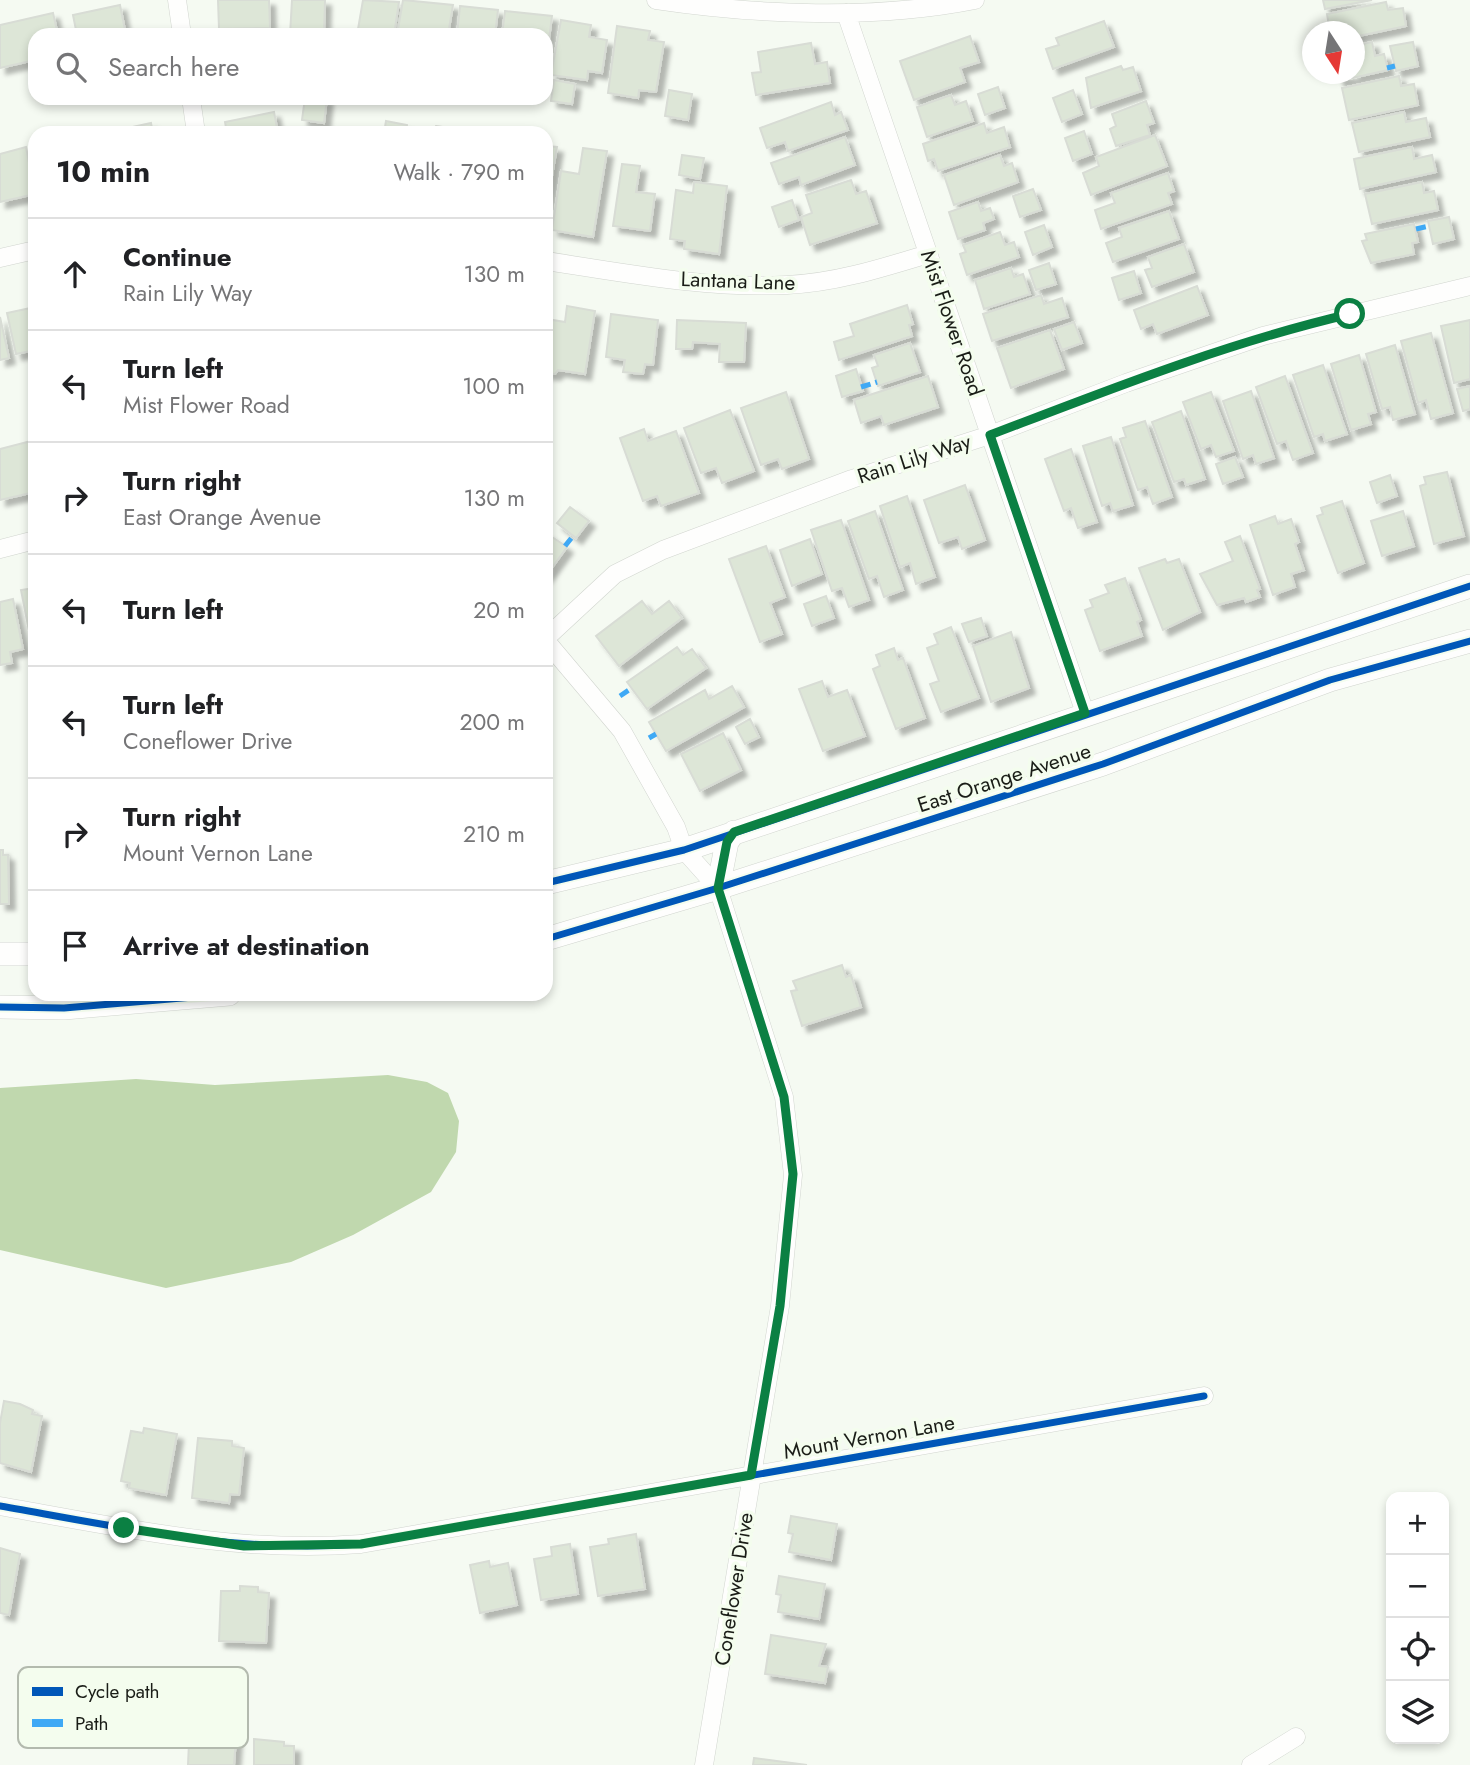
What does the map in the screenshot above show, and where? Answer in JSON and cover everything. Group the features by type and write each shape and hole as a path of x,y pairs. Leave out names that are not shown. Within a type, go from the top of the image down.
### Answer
{"street":[{"path":"177,0 181,28"},
{"path":"656,0 694,6 846,13 975,0"},
{"name":"Mist Flower Road","path":"846,13 1085,713"},
{"path":"192,105 195,126"},
{"path":"0,258 28,252"},
{"name":"Lantana Lane","path":"553,262 678,280 785,285 863,274 928,254"},
{"name":"Rain Lily Way","path":"553,633 615,574 663,550 852,479 990,435 1126,383 1281,330 1470,286"},
{"path":"0,549 28,542"},
{"name":"East Orange Avenue","path":"553,881 684,850 1085,713 1470,586"},
{"name":"East Orange Avenue","path":"553,937 718,888 1103,764 1330,680 1470,641"},
{"name":"Coneflower Drive","path":"553,648 622,731 676,827 684,850 718,888 784,1097 793,1174 780,1306 704,1765"},
{"path":"718,888 727,842 734,832"},
{"path":"0,954 28,954"},
{"path":"0,1007 64,1007 140,1001"},
{"name":"Mount Vernon Lane","path":"0,1506 194,1540 244,1546 324,1547 361,1544 1204,1396"},
{"path":"1251,1765 1296,1737"}],"shaded area":[{"path":"388,1075 427,1082 448,1093 459,1121 456,1152 431,1192 353,1235 291,1262 166,1288 0,1250 0,1088 136,1079 215,1085"}],"building":[{"path":"218,0 269,0 270,28 219,28"},
{"path":"292,0 325,0 324,28 290,28"},
{"path":"363,0 399,2 395,28 358,28"},
{"path":"403,0 453,5 449,28 398,28"},
{"path":"1323,0 1372,0 1325,9"},
{"path":"1386,2 1388,10 1403,8 1406,26 1365,35 1365,21 1328,21 1327,14"},
{"path":"120,5 125,28 76,28 73,15"},
{"path":"460,6 498,10 496,28 458,28"},
{"path":"505,11 552,16 550,28 503,28"},
{"path":"53,13 56,28 28,28 28,62 0,68 0,25"},
{"path":"561,20 591,25 589,37 607,40 602,73 588,71 587,80 553,75"},
{"path":"1104,21 1114,47 1053,69 1046,49 1059,45 1056,38"},
{"path":"617,26 650,31 648,40 664,42 656,92 639,90 638,98 608,93"},
{"path":"970,36 979,62 960,68 965,82 914,100 900,61"},
{"path":"1372,42 1375,56 1384,54 1388,70 1365,75 1365,44"},
{"path":"1413,42 1418,66 1396,71 1390,46"},
{"path":"811,43 815,64 827,62 830,83 756,95 752,73 761,72 758,52"},
{"path":"1121,66 1123,70 1133,67 1141,91 1091,108 1086,78"},
{"path":"1399,76 1401,86 1414,84 1418,105 1349,120 1342,88"},
{"path":"554,80 575,84 572,104 553,101"},
{"path":"998,87 1005,108 985,115 978,94"},
{"path":"669,90 692,94 688,120 665,116"},
{"path":"1073,90 1082,114 1062,122 1053,98"},
{"path":"951,95 955,105 966,101 973,121 927,137 917,107"},
{"path":"1146,101 1154,123 1147,125 1150,135 1116,146 1110,129 1116,126 1112,114"},
{"path":"831,102 835,115 841,112 848,130 788,151 785,142 767,148 760,128"},
{"path":"304,105 326,105 324,123 302,120"},
{"path":"274,112 277,126 226,126 225,122"},
{"path":"1404,112 1406,122 1426,118 1430,137 1359,152 1352,123"},
{"path":"386,121 407,125 407,126 385,126"},
{"path":"984,123 987,133 1004,127 1010,147 938,171 934,159 928,161 923,144"},
{"path":"1084,131 1092,154 1073,161 1065,138"},
{"path":"1155,135 1167,166 1091,195 1083,173 1099,166 1096,157"},
{"path":"845,137 855,165 801,185 799,177 779,184 771,163"},
{"path":"26,147 28,196 0,202 0,154"},
{"path":"553,147 557,147 553,170"},
{"path":"1412,147 1414,159 1432,155 1436,172 1360,189 1354,159"},
{"path":"583,148 607,151 593,237 553,230 561,171 579,174"},
{"path":"682,155 704,158 700,179 679,175"},
{"path":"1000,155 1004,166 1012,163 1018,182 954,205 944,175"},
{"path":"622,164 640,166 636,192 655,194 650,231 613,226"},
{"path":"1168,173 1174,191 1168,193 1172,204 1101,229 1095,210 1115,203 1111,193"},
{"path":"851,180 856,194 866,191 877,223 810,245 801,217 812,213 806,195"},
{"path":"694,182 727,186 719,254 684,249 685,241 670,239 676,190 693,193"},
{"path":"1422,182 1424,193 1434,191 1438,210 1372,224 1365,194"},
{"path":"1033,189 1041,210 1020,217 1013,196"},
{"path":"792,200 799,220 779,227 772,207"},
{"path":"978,202 981,211 990,208 994,219 983,223 985,230 958,239 949,212"},
{"path":"1169,211 1179,239 1113,262 1106,243 1122,237 1119,228"},
{"path":"1449,217 1454,239 1433,244 1428,221"},
{"path":"1414,224 1418,242 1412,243 1414,254 1371,263 1362,241 1367,240 1365,234"},
{"path":"1044,225 1052,247 1033,255 1025,232"},
{"path":"1000,232 1005,245 1014,242 1019,257 967,275 960,254 966,252 963,245"},
{"path":"1184,244 1194,272 1152,287 1145,270 1152,268 1148,257"},
{"path":"1049,263 1056,284 1036,290 1029,270"},
{"path":"1011,268 1014,277 1023,274 1030,294 984,309 975,280"},
{"path":"1134,271 1141,293 1119,300 1112,278"},
{"path":"1197,286 1208,315 1157,334 1153,324 1141,329 1134,310"},
{"path":"1041,295 1044,304 1062,298 1068,317 992,341 983,314"},
{"path":"907,305 913,324 909,325 912,336 839,360 834,342 854,336 850,324"},
{"path":"567,306 595,311 585,374 558,370 553,374 553,320 565,322"},
{"path":"28,308 28,351 16,354 7,313"},
{"path":"611,314 658,320 653,365 645,364 643,374 623,372 625,360 606,357"},
{"path":"0,317 9,358 0,360"},
{"path":"677,320 746,323 744,362 719,362 720,344 693,342 692,349 676,349"},
{"path":"1470,320 1470,379 1454,383 1441,326"},
{"path":"1074,322 1082,343 1062,350 1054,329"},
{"path":"1050,330 1064,369 1011,388 997,348"},
{"path":"1431,333 1453,413 1431,419 1426,400 1418,403 1401,341"},
{"path":"910,343 920,372 878,386 872,368 878,366 874,355"},
{"path":"1395,345 1415,414 1393,420 1390,407 1382,409 1366,354"},
{"path":"1359,355 1376,412 1368,414 1371,424 1351,430 1331,364"},
{"path":"1323,365 1347,434 1325,441 1323,434 1314,437 1293,375"},
{"path":"856,369 863,391 842,397 836,376"},
{"path":"928,376 938,407 884,425 881,416 861,423 854,400"},
{"path":"1285,376 1313,453 1293,460 1286,441 1277,444 1256,387"},
{"path":"1470,386 1470,409 1463,411 1457,389"},
{"path":"1251,391 1274,458 1256,464 1253,455 1243,459 1223,401"},
{"path":"786,392 809,459 782,469 778,459 761,465 741,408"},
{"path":"1211,392 1234,451 1216,457 1211,445 1201,449 1183,402"},
{"path":"730,410 754,471 722,483 716,468 701,473 684,428"},
{"path":"1181,411 1205,479 1186,485 1184,479 1174,482 1152,422"},
{"path":"1145,421 1172,497 1153,504 1147,487 1138,490 1120,439 1126,437 1123,428"},
{"path":"644,429 648,441 676,431 699,493 661,506 657,496 643,501 620,438"},
{"path":"1111,437 1133,505 1113,511 1110,503 1102,506 1083,446"},
{"path":"28,442 28,494 0,500 0,449"},
{"path":"1071,449 1097,522 1078,528 1071,508 1064,511 1045,459"},
{"path":"1235,457 1243,477 1223,484 1216,464"},
{"path":"1447,472 1464,536 1434,544 1420,486 1426,484 1424,477"},
{"path":"1390,475 1397,496 1377,503 1370,482"},
{"path":"965,485 985,540 962,549 958,537 939,543 924,500"},
{"path":"907,496 935,577 916,584 910,563 900,567 880,506"},
{"path":"1342,501 1364,563 1338,573 1317,516 1323,514 1321,508"},
{"path":"570,507 589,521 576,538 557,523"},
{"path":"875,511 903,590 884,597 877,576 869,579 848,521"},
{"path":"1403,511 1414,546 1382,556 1371,521"},
{"path":"1275,516 1278,524 1291,519 1299,542 1295,544 1304,570 1291,574 1295,587 1273,595 1250,525"},
{"path":"841,520 869,600 849,607 842,588 832,591 811,530"},
{"path":"1240,536 1260,589 1257,590 1260,597 1246,602 1244,598 1217,605 1200,574 1233,561 1225,542"},
{"path":"553,538 567,547 553,566"},
{"path":"810,539 822,574 792,586 780,550"},
{"path":"766,546 785,597 770,603 782,634 760,642 729,559"},
{"path":"1165,559 1167,563 1179,559 1200,612 1163,630 1139,568"},
{"path":"1125,578 1141,620 1137,622 1142,636 1100,651 1085,610 1093,607 1090,600 1109,593 1105,585"},
{"path":"28,589 28,626 21,590"},
{"path":"826,596 834,618 812,626 804,604"},
{"path":"13,599 23,649 10,652 12,663 0,665 0,602"},
{"path":"642,601 652,614 669,601 682,618 619,666 596,636"},
{"path":"981,618 987,636 969,642 962,624"},
{"path":"951,627 979,698 941,712 930,684 939,681 927,648 938,644 934,634"},
{"path":"1011,632 1029,688 991,702 973,646"},
{"path":"677,647 683,655 692,649 706,668 647,709 627,682"},
{"path":"894,648 898,660 903,658 925,718 896,729 873,669 880,666 876,655"},
{"path":"822,681 828,697 847,690 865,736 823,751 799,689"},
{"path":"732,686 744,707 666,751 649,722 705,690 709,699"},
{"path":"750,719 759,737 745,744 736,727"},
{"path":"723,733 741,770 700,791 681,754"},
{"path":"0,850 3,850 3,855 8,855 9,904 0,904"},
{"path":"842,965 846,977 851,975 861,1007 802,1026 791,991 797,990 793,981"},
{"path":"4,1401 20,1404 33,1410 32,1414 42,1416 31,1472 0,1463 0,1423"},
{"path":"144,1428 177,1434 166,1495 129,1488 130,1483 121,1481 131,1431 143,1433"},
{"path":"198,1438 232,1441 232,1446 244,1448 239,1495 230,1494 229,1503 192,1498"},
{"path":"791,1516 837,1524 831,1560 789,1552 793,1534 788,1533"},
{"path":"636,1534 645,1589 598,1596 590,1547 609,1544 608,1539"},
{"path":"570,1544 578,1594 541,1600 534,1559 552,1556 551,1547"},
{"path":"0,1548 20,1554 9,1615 0,1613"},
{"path":"489,1561 490,1567 508,1563 517,1605 480,1613 470,1565"},
{"path":"779,1576 825,1584 819,1619 778,1612 781,1595 776,1594"},
{"path":"240,1586 258,1587 258,1592 269,1593 266,1643 219,1641 221,1591 240,1591"},
{"path":"771,1635 826,1644 819,1666 828,1667 825,1683 765,1674"},
{"path":"254,1739 284,1742 284,1746 294,1746 294,1765 254,1765"},
{"path":"189,1748 235,1748 234,1765 188,1765"},
{"path":"754,1758 807,1765 753,1765"}],"marked path":[{"path":"1387,68 1395,66"},
{"path":"1416,229 1429,226"},
{"path":"861,387 877,382"},
{"path":"565,546 573,536"},
{"path":"620,696 632,688"},
{"path":"649,738 656,734"}],"cycle path":[{"path":"553,881 684,850 1470,586"},
{"path":"553,937 718,888 1103,764 1330,680 1470,641"},
{"path":"0,1007 64,1008 146,1001"},
{"path":"0,1506 135,1530 224,1542 315,1546 361,1544 1204,1396"}],"route":[{"path":"124,1528 244,1546 324,1547 361,1544 751,1475 780,1306 793,1174 790,1130 784,1097 718,888 727,842 734,832 1085,713 990,435 1126,383 1263,336 1350,314"}]}
